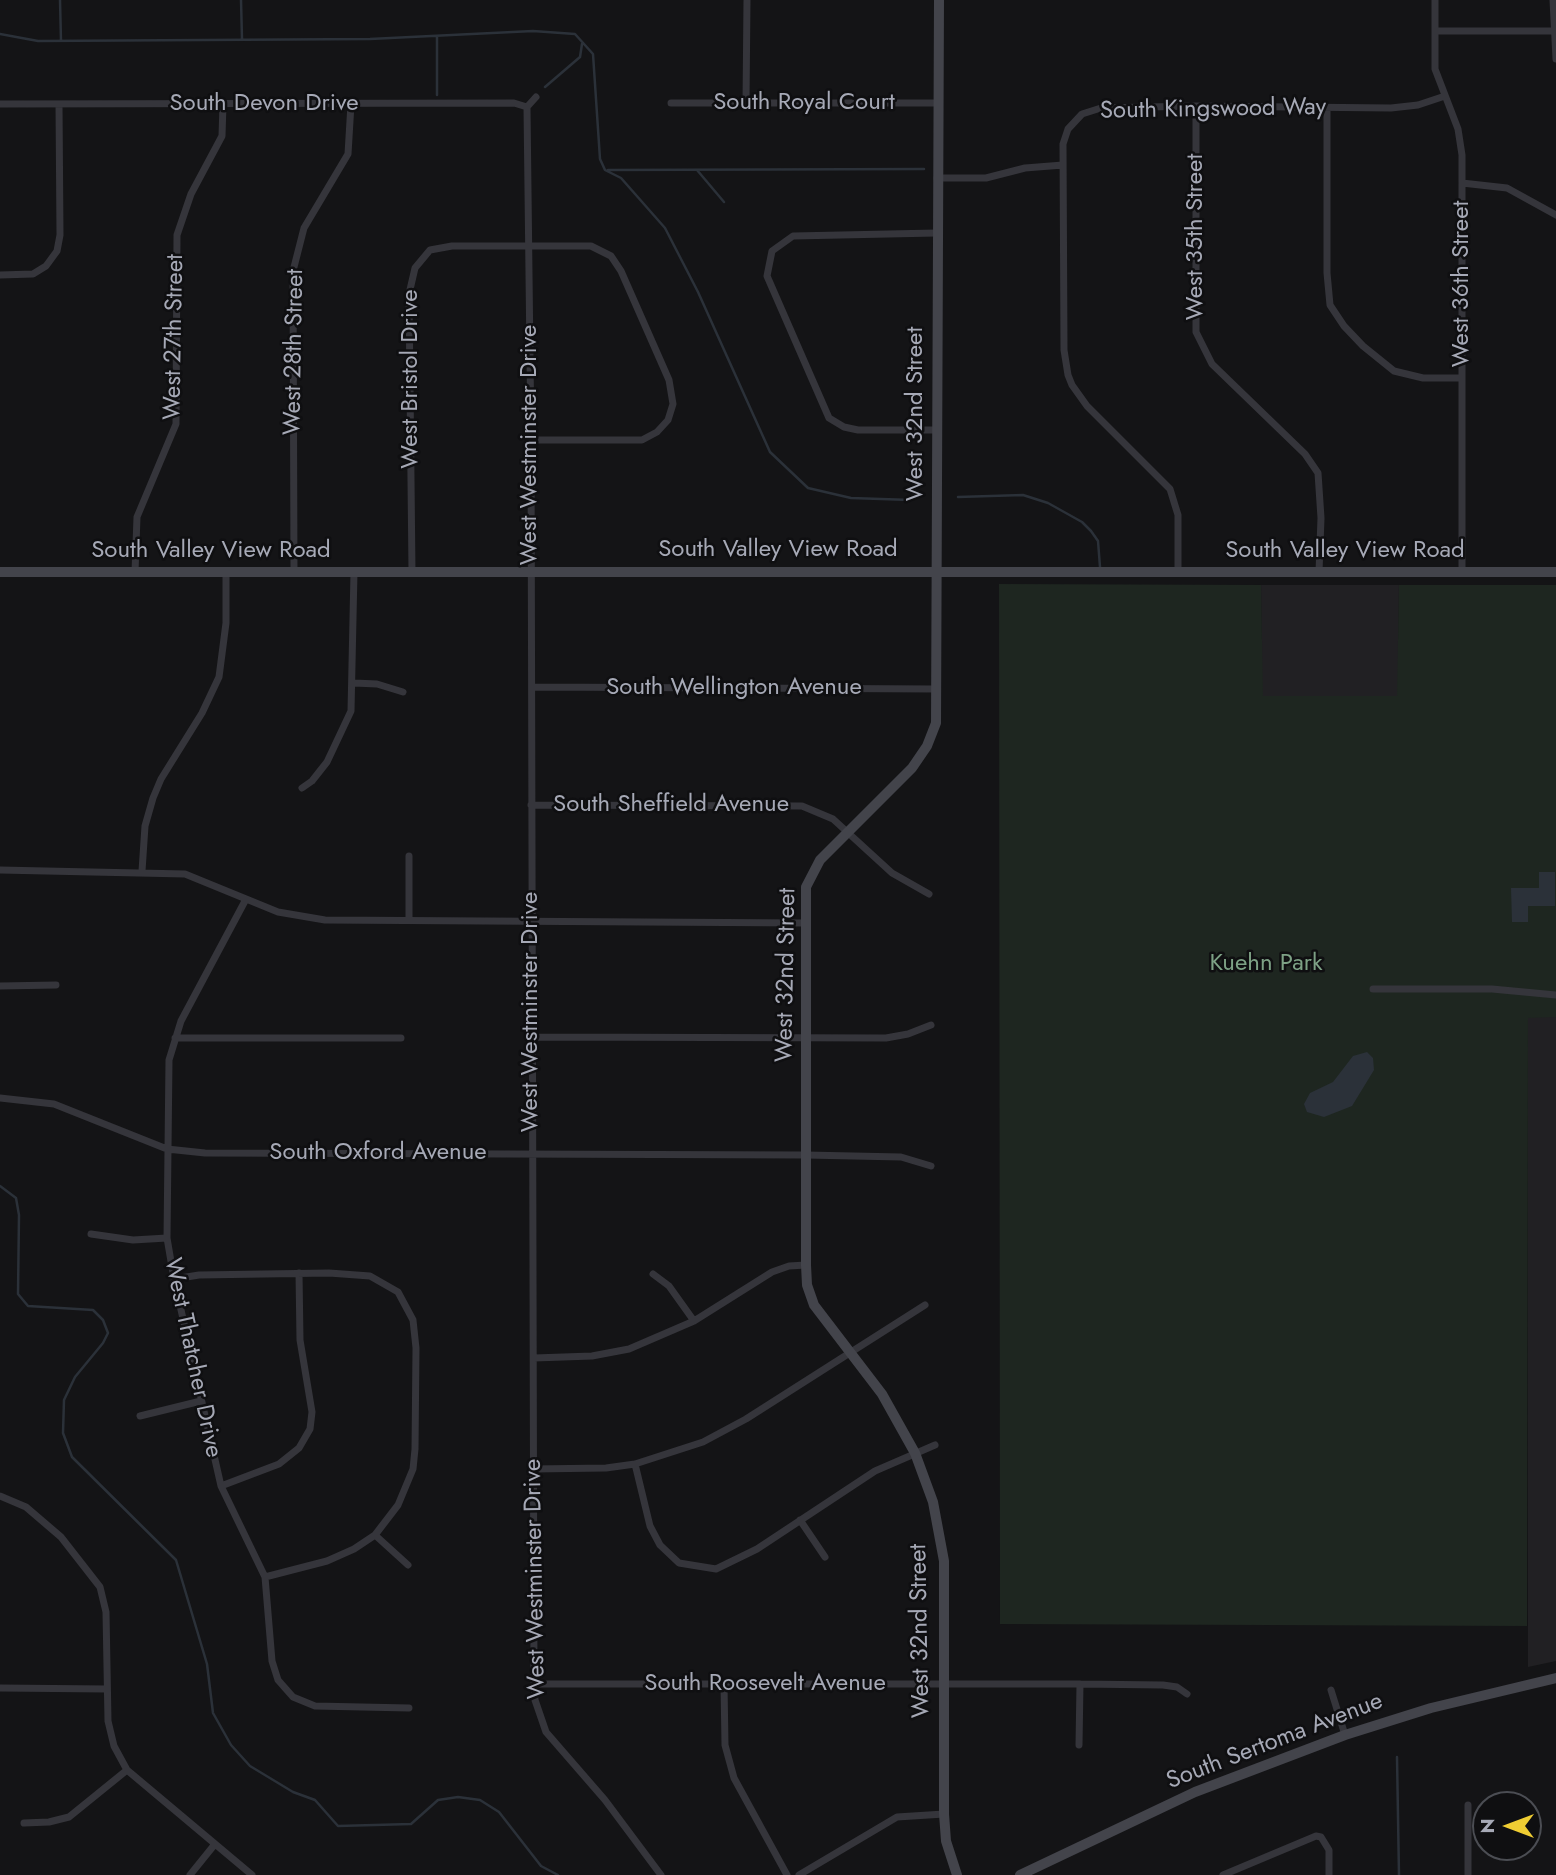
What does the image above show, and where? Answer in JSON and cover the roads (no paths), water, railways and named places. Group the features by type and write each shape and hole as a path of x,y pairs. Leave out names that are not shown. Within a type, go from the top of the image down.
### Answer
{"street":[{"path":"746,103 747,0"},
{"name":"West 32nd Street","path":"939,0 936,178 936,723 912,768 846,831 812,872 806,887 806,1265 807,1285 814,1305 882,1394 915,1453 933,1502 944,1560 944,1814 946,1841 957,1875"},
{"name":"West 36th Street","path":"1435,0 1435,69 1461,143 1462,572"},
{"path":"1553,0 1556,59"},
{"path":"1435,30 1553,31"},
{"name":"South Kingswood Way","path":"1178,572 1178,515 1170,489 1087,406 1072,385 1069,375 1064,350 1063,165 1065,136 1071,124 1082,114 1101,108 1404,108 1445,96"},
{"path":"527,107 536,97"},
{"name":"South Devon Drive","path":"0,104 514,103 527,107"},
{"name":"South Royal Court","path":"671,103 937,103"},
{"path":"0,275 33,274 50,262 57,251 60,235 59,104"},
{"name":"West 27th Street","path":"135,572 137,517 176,424 177,235 191,194 222,136 223,104"},
{"name":"West 28th Street","path":"294,571 293,271 304,228 348,154 351,104"},
{"name":"West 35th Street","path":"1196,106 1196,332 1212,364 1305,454 1318,473 1320,572"},
{"name":"West Westminster Drive","path":"527,107 531,440 535,1700 546,1732 605,1800 650,1864 661,1875"},
{"path":"1327,108 1327,272 1330,306 1344,327 1394,371 1423,378 1462,378"},
{"path":"936,178 986,178 1025,168 1063,165"},
{"path":"1462,183 1507,188 1556,215"},
{"path":"936,233 793,236 772,251 766,276 829,418 844,427 858,430 937,430"},
{"name":"West Bristol Drive","path":"412,572 410,293 415,268 424,255 439,247 591,246 611,256 621,271 669,380 673,404 664,425 642,440 531,440"},
{"name":"South Valley View Road","path":"0,572 1556,572"},
{"path":"142,871 145,826 153,798 161,779 202,713 219,677 226,623 226,572"},
{"path":"302,788 319,774 338,742 351,711 354,683 354,572"},
{"path":"354,683 377,684 403,692"},
{"name":"South Wellington Avenue","path":"532,687 937,689"},
{"name":"South Sheffield Avenue","path":"531,804 790,805 822,813 892,873 929,894"},
{"path":"409,856 409,920"},
{"path":"0,870 142,871 198,877 245,901 278,912 325,920 805,923"},
{"name":"West Thatcher Drive","path":"245,901 175,1038 166,1077 167,1238 174,1279 221,1486 265,1577 274,1671 293,1696 303,1702 329,1708 409,1708"},
{"path":"0,986 56,985"},
{"path":"1373,989 1492,989 1556,996"},
{"path":"532,1037 805,1040 886,1038 908,1034 931,1025"},
{"path":"175,1038 401,1038"},
{"name":"South Oxford Avenue","path":"0,1098 54,1104 167,1149 205,1153 806,1155 901,1157 932,1166"},
{"path":"91,1234 134,1240 167,1238"},
{"path":"534,1357 592,1356 629,1349 694,1321 772,1272 789,1266 806,1265"},
{"path":"221,1486 279,1464 299,1448 310,1429 312,1412 300,1340 299,1273"},
{"path":"174,1279 199,1275 351,1273 382,1280 398,1292 413,1320 416,1348 412,1469 404,1495 375,1535 340,1556 265,1577"},
{"path":"653,1274 669,1286 694,1321"},
{"path":"533,1469 606,1468 635,1464 685,1449 723,1433 925,1305"},
{"path":"140,1416 201,1401"},
{"path":"635,1464 655,1539 672,1558 690,1567 724,1567 875,1471 934,1445"},
{"path":"0,1496 26,1507 61,1537 100,1587 106,1612 110,1733 127,1770 252,1875"},
{"path":"800,1520 825,1557"},
{"path":"375,1535 408,1565"},
{"name":"South Sertoma Avenue","path":"1020,1875 1195,1792 1345,1735 1431,1708 1556,1678"},
{"name":"South Roosevelt Avenue","path":"534,1684 1163,1685 1178,1687 1187,1694"},
{"path":"724,1684 723,1730 731,1769 786,1875"},
{"path":"1079,1745 1080,1684"},
{"path":"0,1688 107,1689"},
{"path":"1331,1690 1345,1735"},
{"path":"24,1823 49,1822 69,1817 127,1770"},
{"path":"1468,1805 1468,1875"},
{"path":"799,1875 897,1816 944,1814"},
{"path":"1223,1875 1310,1837 1321,1837 1329,1850 1329,1875"},
{"path":"190,1875 215,1844"}],"waterway":[{"path":"60,0 61,41"},
{"path":"241,0 242,39"},
{"path":"0,34 38,41 370,39 533,31 575,34 593,54 600,159 605,170 621,178 665,228 698,292 770,452 808,488 851,498 911,500"},
{"path":"437,36 437,95"},
{"path":"545,87 580,57 582,44"},
{"path":"608,170 924,169"},
{"path":"697,170 724,202"},
{"path":"958,497 1023,495 1048,503 1082,522 1091,531 1098,541 1100,567"},
{"path":"0,1186 16,1198 19,1215 18,1294 28,1306 93,1310 103,1320 108,1333 75,1377 64,1400 63,1433 72,1457 176,1560 207,1664 213,1713 231,1745 250,1766 293,1792 315,1800 338,1826 411,1824 438,1800 458,1797 480,1800 499,1812 541,1866 558,1875"},
{"path":"1397,1757 1399,1875"}],"park label":[{"name":"Kuehn Park","path":"1266,964"}]}
